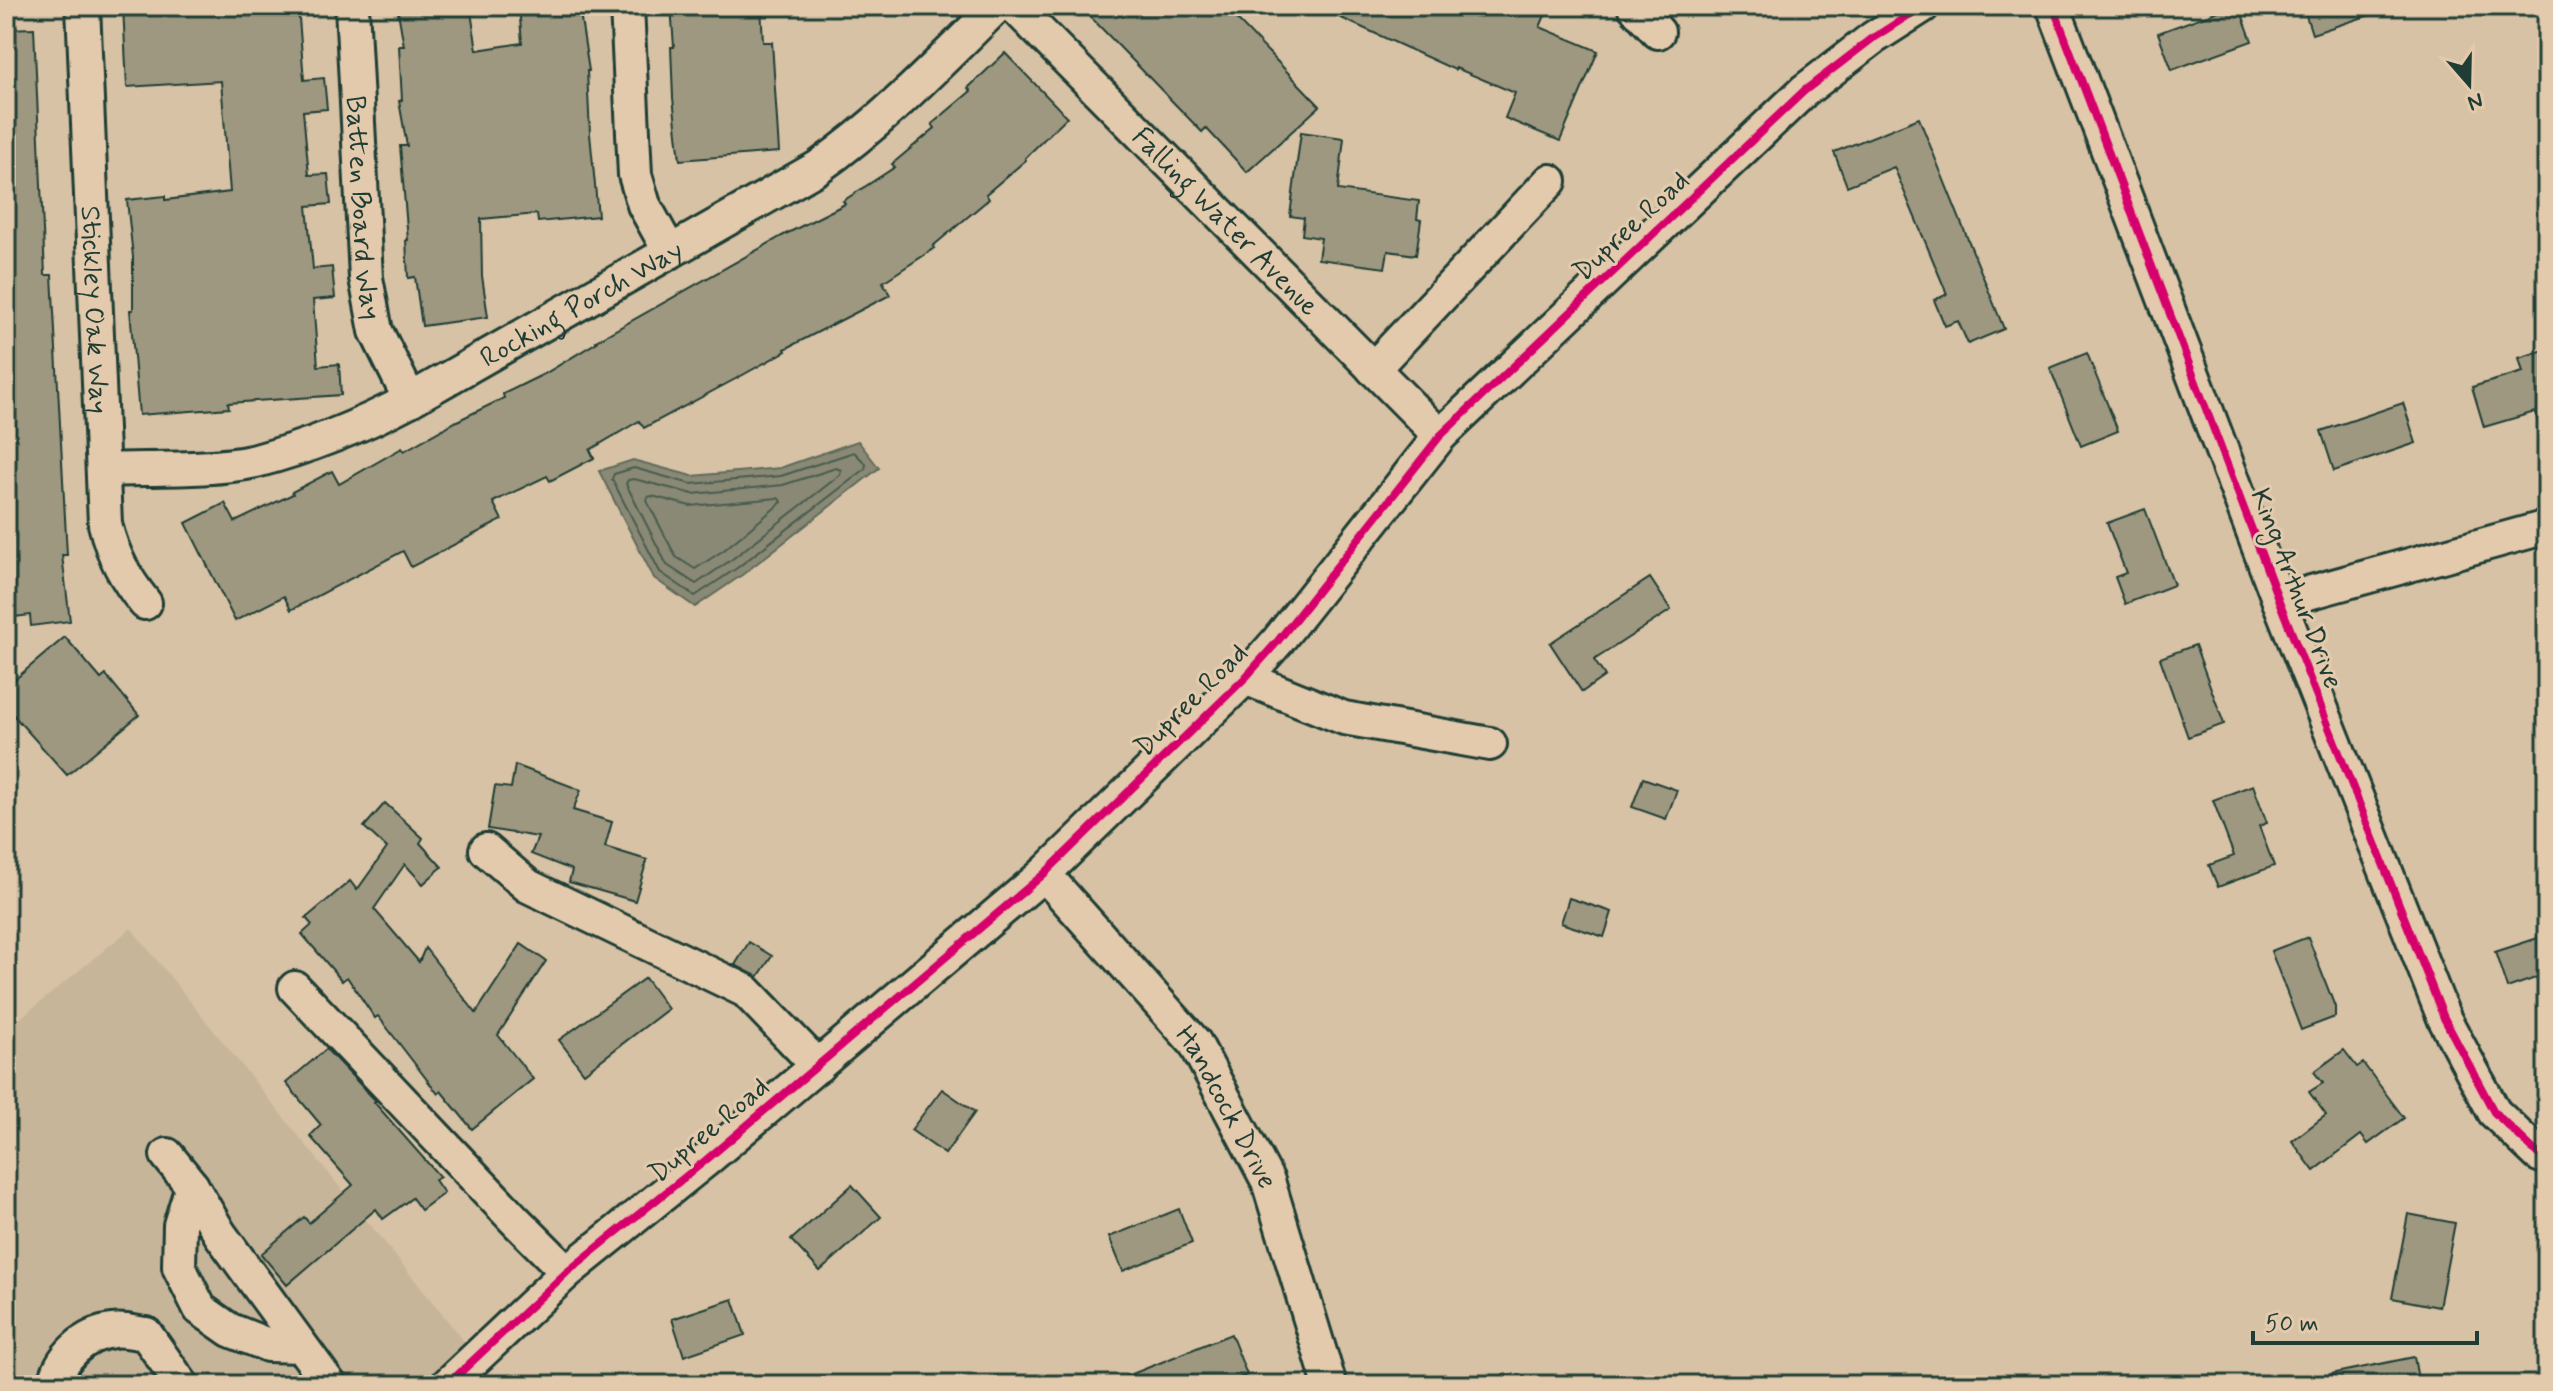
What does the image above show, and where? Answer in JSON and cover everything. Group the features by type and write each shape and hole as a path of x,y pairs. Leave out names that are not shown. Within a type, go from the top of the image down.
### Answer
{"street":[{"name":"Stickley Oak Way","path":"83,6 105,524 112,552 126,580 145,603"},
{"name":"Batten Board Way","path":"352,6 366,278 376,331 410,400"},
{"path":"627,6 635,175 644,205 670,252"},
{"name":"Rocking Porch Way","path":"103,470 254,461 357,428 817,168 888,113 997,6"},
{"name":"Falling Water Avenue","path":"1014,6 1440,436"},
{"path":"1634,6 1658,32"},
{"name":"Dupree Road","path":"447,1385 567,1272 706,1160 1044,874 1245,678 1440,436 1804,91 1873,38 1923,6"},
{"name":"King Arthur Drive","path":"2053,6 2279,601 2444,1018 2494,1112 2539,1155 2547,1158"},
{"path":"1373,369 1550,181"},
{"path":"2279,601 2547,527"},
{"path":"1245,678 1344,718 1490,744"},
{"path":"486,850 528,886 746,991 818,1066"},
{"name":"Handcock Drive","path":"1044,874 1195,1043 1268,1181 1330,1385"},
{"path":"295,988 567,1272"},
{"path":"167,1155 192,1186 220,1234 330,1385"},
{"path":"192,1186 180,1225 179,1267 200,1309 230,1330 268,1345 301,1346"},
{"path":"55,1385 57,1369 80,1343 112,1331 146,1334 182,1385"}],"shaded area":[{"path":"131,928 489,1372 475,1385 6,1385 6,1030"}],"water":[{"path":"858,441 879,468 742,575 695,607 654,578 599,471 633,460 692,476 780,468"}],"building":[{"path":"123,6 298,6 304,80 324,78 327,109 303,111 309,175 328,174 331,204 307,206 313,269 332,267 335,298 313,300 318,366 339,364 341,395 228,403 229,408 139,415 130,310 133,310 133,257 127,200 165,196 165,200 230,192 221,81 127,87"},
{"path":"397,6 470,6 477,50 522,43 519,6 579,6 589,71 590,134 598,216 538,222 537,214 481,219 482,276 488,317 422,326 415,277 408,278 400,146 407,146 399,101 402,100 399,46 404,46"},
{"path":"671,6 761,6 763,42 772,42 779,152 680,160 673,98"},
{"path":"1080,6 1224,6 1320,106 1247,172 1206,128 1202,132"},
{"path":"1315,6 1549,6 1540,27 1598,51 1560,141 1505,118 1515,93 1455,70"},
{"path":"2239,6 2252,41 2172,70 2158,33"},
{"path":"2303,6 2381,6 2382,11 2312,34"},
{"path":"34,28 45,275 52,275 67,555 62,555 70,621 31,626 30,615 6,618 6,29"},
{"path":"1005,53 1067,117 1026,160 986,194 989,199 933,246 935,248 883,282 890,295 785,349 644,428 639,421 590,450 594,458 550,481 547,476 493,502 502,520 411,567 403,551 291,610 284,596 235,621 186,523 225,503 235,522 332,471 339,484 402,448 404,451 504,398 503,394 546,373 596,341 845,204 843,201 895,167 892,164 935,128 932,124 971,91 968,88"},
{"path":"1919,118 2004,329 1968,344 1958,321 1945,326 1934,300 1947,294 1894,167 1847,186 1834,152"},
{"path":"1301,132 1344,138 1338,190 1419,201 1417,219 1421,220 1416,255 1388,251 1385,268 1318,259 1321,238 1302,235 1304,218 1290,216"},
{"path":"2547,349 2547,430 2541,431 2535,412 2484,427 2472,387 2523,372 2519,358"},
{"path":"2087,353 2118,431 2081,446 2050,368"},
{"path":"2403,403 2416,443 2334,471 2321,431"},
{"path":"2145,509 2174,585 2125,604 2115,577 2126,573 2107,523"},
{"path":"1650,578 1671,610 1594,660 1605,676 1582,692 1550,643"},
{"path":"65,637 101,679 106,675 139,715 67,775 6,707 6,687"},
{"path":"2195,645 2224,724 2188,737 2160,658"},
{"path":"515,765 581,790 573,810 612,822 605,847 647,860 635,901 569,882 572,870 531,854 538,837 488,829 495,786 511,788"},
{"path":"1643,778 1677,790 1666,819 1632,807"},
{"path":"2253,785 2267,823 2259,826 2274,866 2218,887 2209,865 2234,856 2213,800"},
{"path":"385,803 423,838 420,843 442,867 423,884 405,864 374,909 419,962 425,948 476,1013 521,944 546,961 498,1035 533,1079 472,1129 441,1091 438,1094 378,1016 375,1018 347,977 342,981 302,934 312,925 306,918 350,881 357,890 387,848 364,827"},
{"path":"1569,898 1612,912 1604,937 1561,923"},
{"path":"2308,937 2335,1007 2335,1017 2301,1030 2271,951"},
{"path":"2541,937 2547,954 2547,974 2507,988 2495,952"},
{"path":"749,942 772,956 758,977 735,965"},
{"path":"645,978 668,1009 584,1073 559,1040"},
{"path":"326,1049 376,1101 440,1177 435,1180 444,1193 421,1210 412,1198 383,1219 376,1209 287,1285 261,1254 304,1217 309,1223 353,1185 310,1136 321,1125 286,1083"},
{"path":"2344,1050 2357,1067 2363,1063 2404,1118 2368,1144 2361,1135 2314,1171 2292,1141 2326,1115 2309,1092 2323,1083 2314,1072"},
{"path":"942,1089 975,1112 945,1154 911,1130"},
{"path":"852,1185 881,1217 820,1271 791,1240"},
{"path":"1179,1209 1192,1243 1123,1271 1109,1237"},
{"path":"2408,1214 2455,1223 2439,1307 2392,1298"},
{"path":"733,1299 745,1335 684,1356 672,1319"},
{"path":"1231,1334 1247,1375 1223,1385 1105,1385"},
{"path":"2414,1357 2419,1385 2332,1385 2331,1374"}],"cycle path":[{"path":"447,1385 567,1272 706,1160 1044,874 1245,678 1440,436 1804,91 1873,38 1923,6"},
{"path":"2053,6 2279,601 2444,1018 2494,1112 2539,1155 2547,1158"}]}
